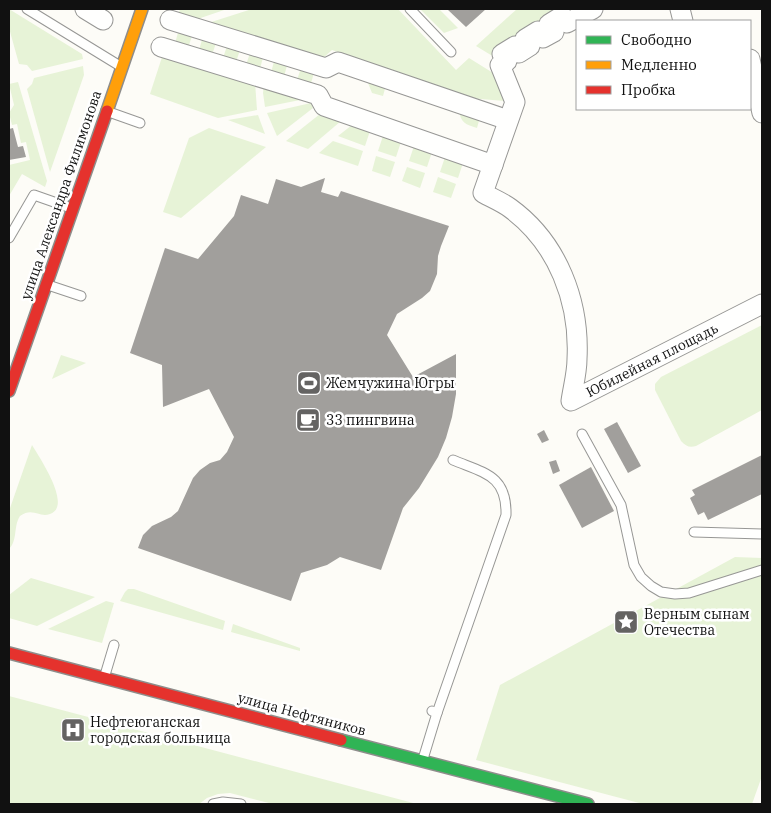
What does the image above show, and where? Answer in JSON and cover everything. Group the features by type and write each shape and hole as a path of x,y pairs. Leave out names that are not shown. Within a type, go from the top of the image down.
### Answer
{"main road":[{"name":"улица Александра Филимонова","path":"9,391 142,9"},
{"name":"улица Нефтяников","path":"9,653 422,761 555,800 588,804"}],"street":[{"path":"85,9 103,20"},
{"name":"Юбилейная площадь","path":"593,9 567,23 562,16 549,24 554,32 543,38 538,31 525,39 530,46 519,53 515,46 502,54 507,61 500,65 515,102 483,193 510,208 529,226 548,248 562,273 577,327 577,361 571,401 762,304"},
{"path":"170,20 326,68 338,62 508,120"},
{"path":"161,48 318,94 324,106 493,165"},
{"path":"751,64 762,113"}],"lane":[{"path":"27,9 122,67"},
{"path":"410,9 451,52"},
{"path":"106,111 140,123"},
{"path":"9,238 34,195 72,209"},
{"path":"46,284 81,296"},
{"path":"582,434 621,505 634,565 641,577 651,586 661,592 689,593 762,570"},
{"path":"422,761 435,712 506,515 506,500 500,485 488,474 453,460"},
{"path":"694,532 762,534"},
{"path":"104,678 114,645"},
{"path":"213,804 223,802 241,804"}],"green space":[{"path":"9,9 82,54 83,59 32,71 27,65 19,64 9,28"},
{"path":"180,9 227,9 189,22 177,18"},
{"path":"252,9 398,9 456,70 469,58 506,81 515,102 469,98 332,50 322,59 202,25"},
{"path":"420,9 439,9 458,28 444,33"},
{"path":"517,9 573,9 578,17 504,63 476,46"},
{"path":"179,29 193,33 187,51 174,47"},
{"path":"203,36 217,40 211,58 198,54"},
{"path":"228,43 241,47 235,65 222,61"},
{"path":"251,50 264,54 259,72 245,68"},
{"path":"163,54 255,82 257,110 218,118 150,94"},
{"path":"275,58 288,62 283,80 270,76"},
{"path":"302,65 315,69 310,87 296,83"},
{"path":"83,66 84,75 50,172 27,89 32,84 34,78"},
{"path":"366,78 386,85 383,96 372,93"},
{"path":"18,82 47,181 45,187 22,174 9,196 9,165 30,160 26,142 21,143 17,124 12,125 9,113 14,105 9,84"},
{"path":"264,84 310,98 265,107"},
{"path":"311,103 313,108 277,136 267,113"},
{"path":"459,110 480,117 477,128 464,122"},
{"path":"320,114 341,121 308,149 286,141"},
{"path":"258,115 265,134 228,120"},
{"path":"352,125 370,131 365,146 338,136"},
{"path":"209,128 266,147 181,218 163,212 189,138"},
{"path":"383,136 401,142 396,157 378,151"},
{"path":"333,141 363,151 358,166 319,153"},
{"path":"414,146 432,152 427,167 409,161"},
{"path":"376,156 395,162 390,177 372,171"},
{"path":"445,157 463,163 458,178 440,172"},
{"path":"407,167 425,173 420,188 402,181"},
{"path":"438,177 456,184 451,198 433,192"},
{"path":"762,325 762,410 696,446 686,445 681,441 655,390 655,384 661,377"},
{"path":"61,355 86,363 52,379"},
{"path":"32,445 47,470 58,502 56,509 50,514 42,515 29,512 20,516 14,542 9,549 9,511"},
{"path":"735,557 762,558 762,776 752,804 643,804 476,760 500,685"},
{"path":"31,578 95,597 37,626 9,618 9,595"},
{"path":"128,589 134,589 225,621 223,630 120,601"},
{"path":"106,601 114,603 102,643 48,629"},
{"path":"233,624 300,648 300,651 231,632"},
{"name":"Нефтеюганская городская больница","path":"9,696 417,804 273,804 230,793 218,794 207,798 199,804 9,804"}],"building":[{"path":"447,9 486,9 466,27"},
{"path":"13,128 18,147 23,146 26,157 9,160 9,129"},
{"name":"Жемчужина Югры","path":"325,178 321,192 338,197 341,191 449,226 438,256 437,274 430,291 397,314 387,335 413,377 456,354 456,394 446,438 438,457 419,488 403,508 381,570 340,557 327,565 301,573 291,601 138,548 143,535 152,526 171,517 178,511 193,478 210,463 220,460 227,452 234,437 209,389 163,407 162,365 130,353 165,248 198,259 234,216 241,195 268,204 276,179 301,187"},
{"path":"617,422 641,466 628,473 604,429"},
{"path":"544,430 549,440 542,443 537,434"},
{"path":"762,455 762,494 708,520 704,512 698,515 690,498 695,495 692,490"},
{"path":"556,460 560,471 553,474 549,462"},
{"path":"591,467 614,511 582,528 559,485"}],"traffic: fast":[{"path":"341,740 588,804"}],"traffic: slow":[{"path":"107,111 142,9"}],"traffic: jam":[{"path":"9,391 107,111"},
{"path":"9,653 341,740"}],"place":[{"name":"Жемчужина Югры","path":"309,383"},
{"name":"33 пингвина","path":"308,420"},
{"name":"Верным сынам Отечества","path":"626,622"},
{"name":"Нефтеюганская городская больница","path":"73,730"}]}
